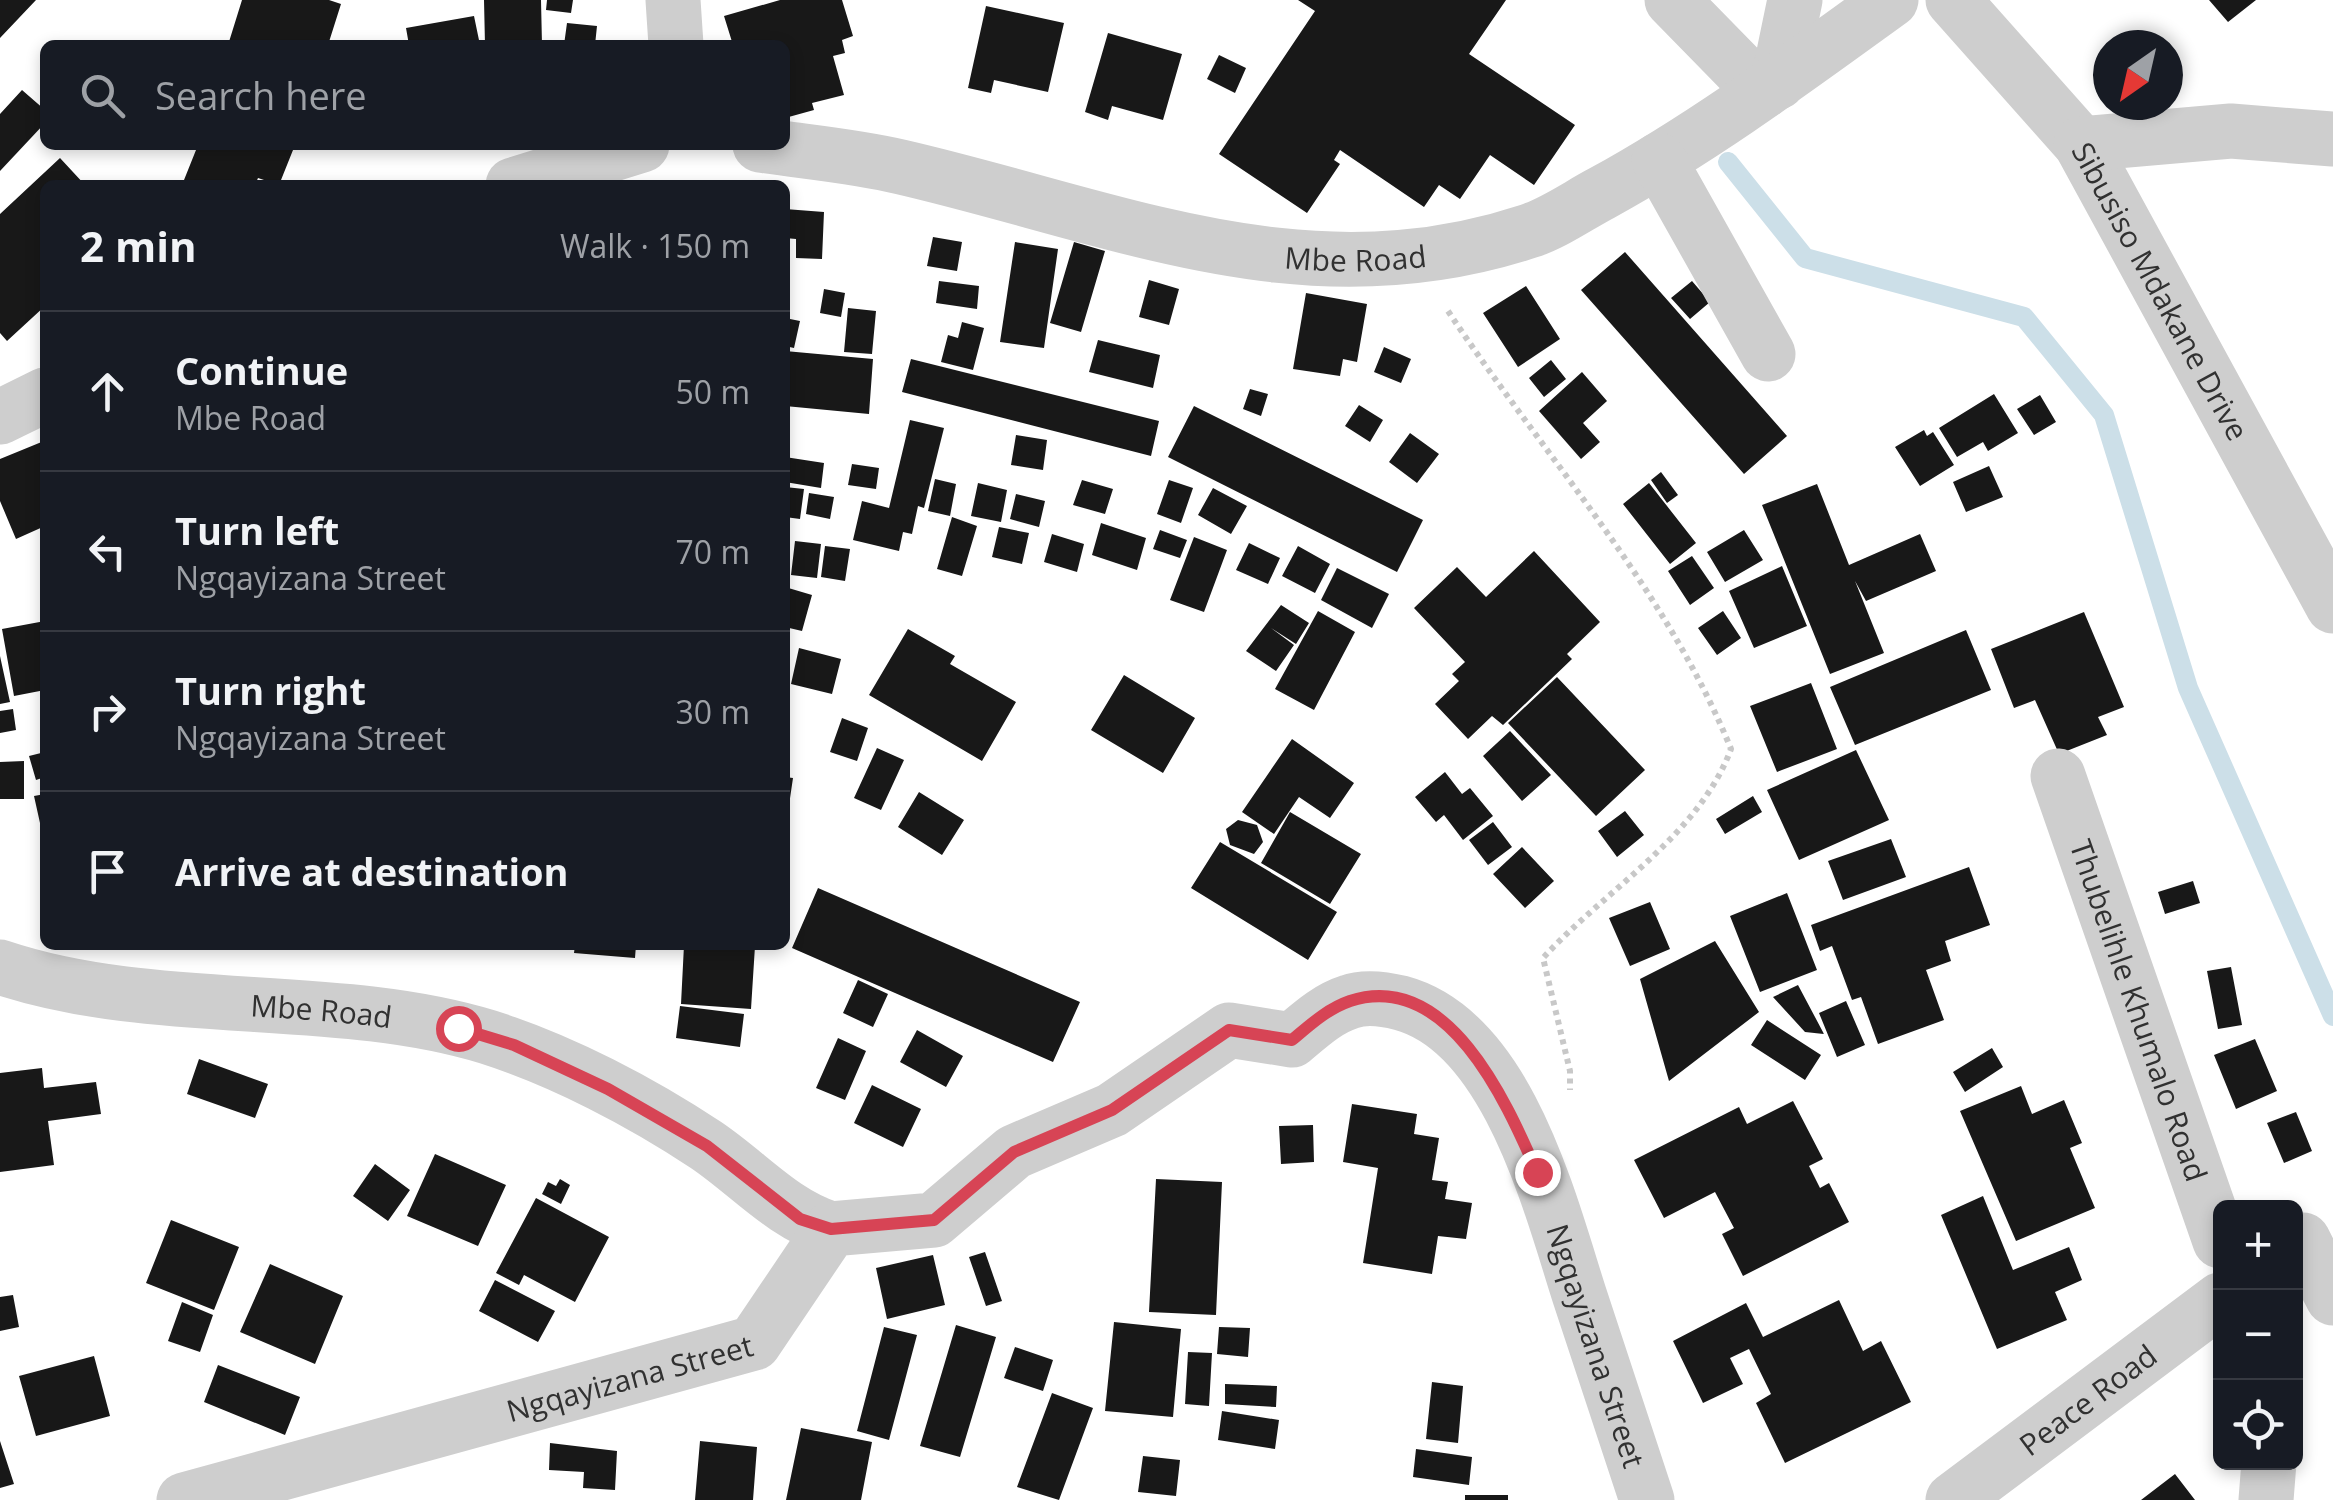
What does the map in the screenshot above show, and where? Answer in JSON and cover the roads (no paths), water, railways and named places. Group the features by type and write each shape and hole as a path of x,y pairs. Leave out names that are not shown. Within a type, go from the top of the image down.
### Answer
{"street":[{"path":"673,0 676,40"},
{"path":"1672,0 1770,87 1795,0"},
{"name":"Mbe Road","path":"790,150 898,166 1178,242 1282,257 1415,260 1532,231 1660,160 1891,0"},
{"name":"Sibusiso Mdakane Drive","path":"1953,0 2081,144 2333,606"},
{"path":"2081,144 2231,131 2333,139"},
{"path":"529,180 626,150"},
{"path":"1660,160 1768,354"},
{"path":"0,417 40,397"},
{"name":"Thubelihle Khumalo Road","path":"2058,776 2213,1220"},
{"name":"Mbe Road","path":"0,967 35,978 167,998 439,1025 514,1045 608,1089 707,1146 800,1219 831,1229"},
{"name":"Ngqayizana Street","path":"184,1500 574,1389 754,1343 831,1229 934,1220 1014,1152 1112,1110 1229,1030 1292,1040 1322,1015 1352,1000 1384,998 1442,1021 1475,1052 1502,1090 1537,1172 1646,1500"},
{"path":"2310,1235 2333,1298"},
{"name":"Peace Road","path":"1953,1500 2213,1305"},
{"path":"2266,1500 2268,1470"}],"waterway":[{"path":"1728,162 1805,258 2024,317 2104,415 2188,688 2333,1016"}]}
